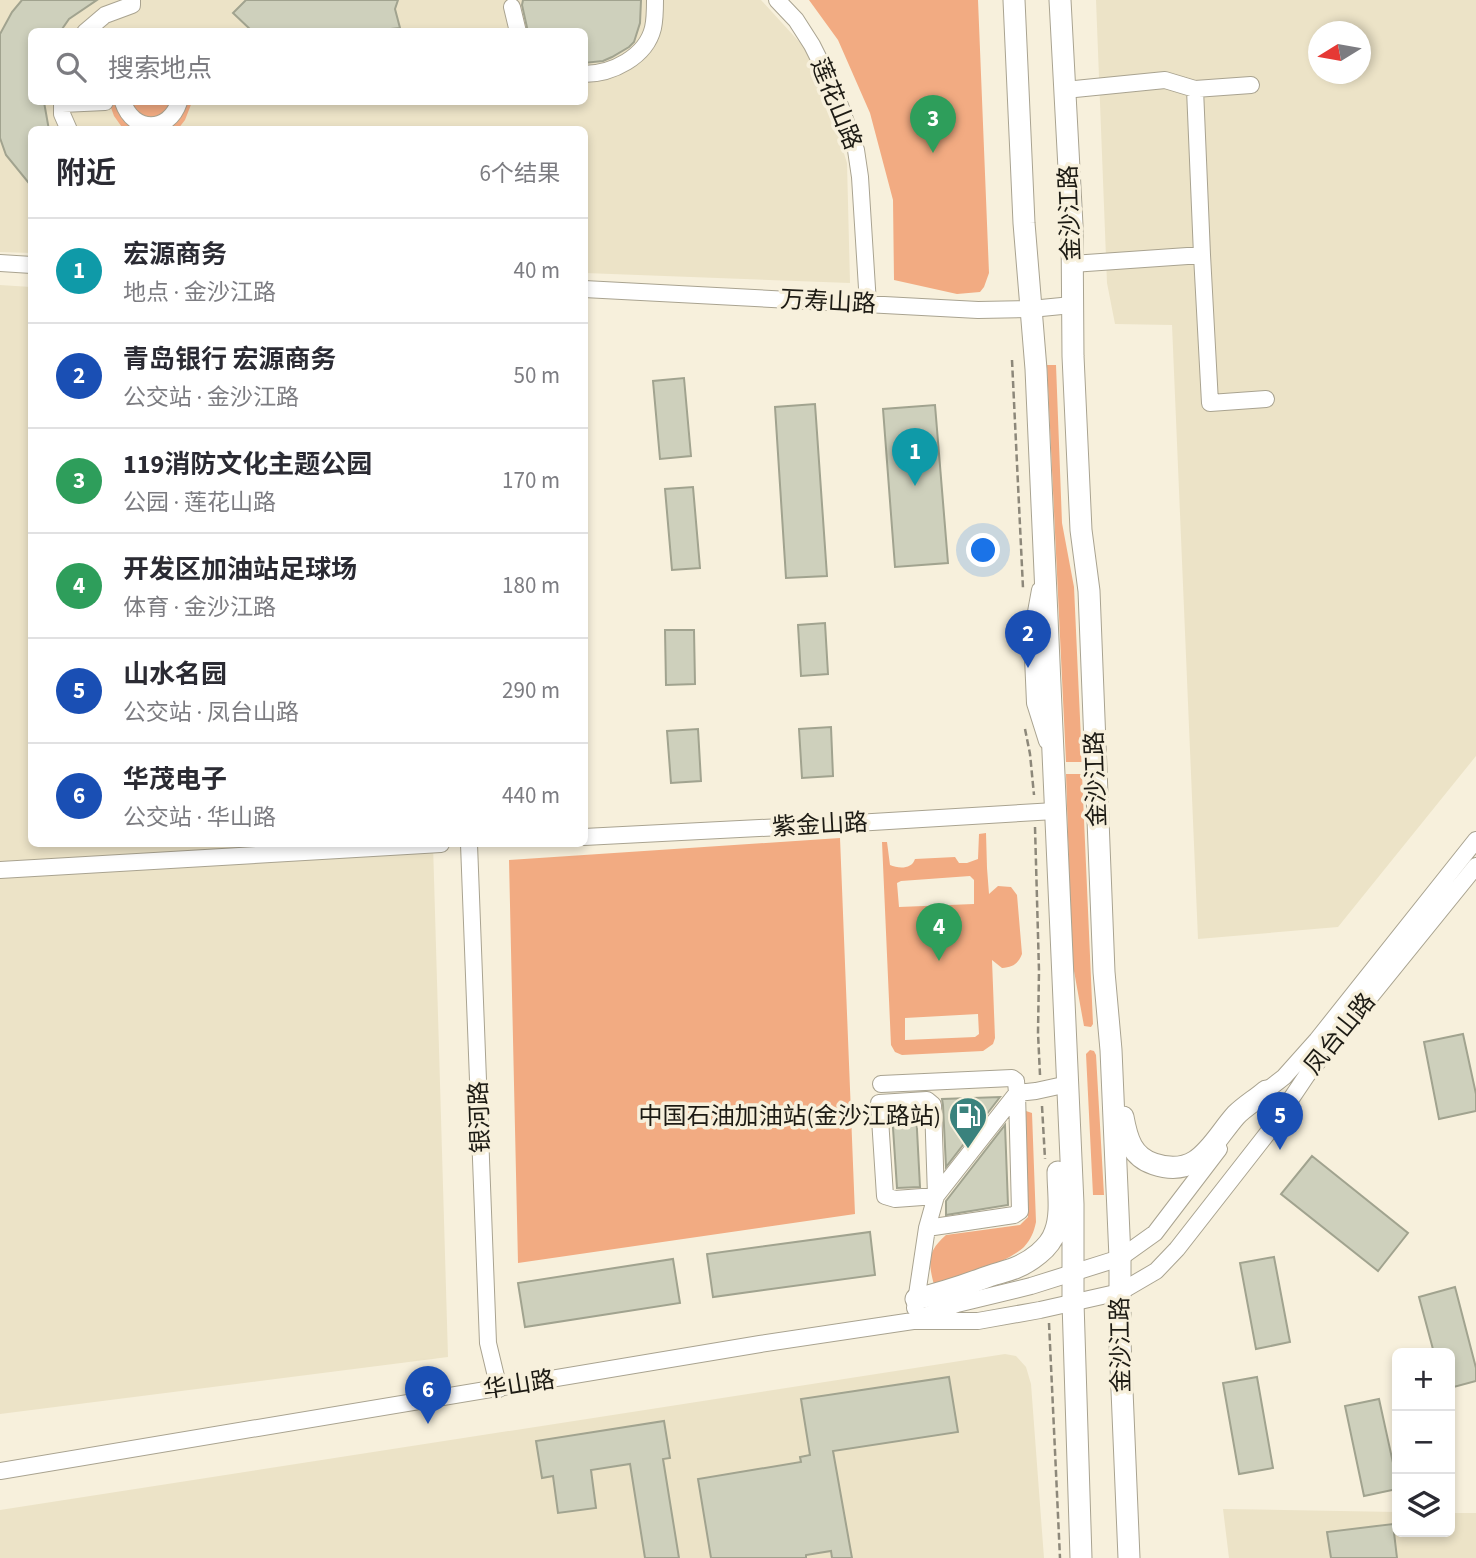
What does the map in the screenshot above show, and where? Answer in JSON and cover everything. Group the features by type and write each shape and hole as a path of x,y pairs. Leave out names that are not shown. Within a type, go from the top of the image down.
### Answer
{"main road":[{"name":"金沙江路","path":"1014,0 1024,223 1036,369 1053,761 1045,812 1068,1084 1081,1558"},
{"name":"金沙江路","path":"1060,0 1072,225 1072,304 1081,530 1088,591 1104,972 1111,1051 1129,1558"},
{"path":"1111,1051 1130,1145 1138,1156 1149,1163 1164,1167 1178,1168 1201,1158 1237,1114 1266,1091"},
{"path":"916,1299 958,1289 1016,1268 1037,1255 1050,1242 1059,1218 1057,1139 1068,1084"}],"street":[{"path":"90,28 105,15 132,5 132,0"},
{"path":"588,74 613,69 631,60 646,43 653,29 655,0"},
{"name":"莲花山路","path":"778,0 796,19 812,46 834,89 856,150 868,304"},
{"path":"512,6 517,28"},
{"path":"1065,90 1165,80 1195,89 1251,85"},
{"path":"1195,89 1210,403 1266,399"},
{"path":"62,105 62,114 67,126"},
{"path":"124,105 128,123 148,126"},
{"path":"155,126 177,114"},
{"path":"1072,264 1202,255"},
{"path":"0,263 28,265"},
{"name":"万寿山路","path":"588,289 978,310 1031,309 1072,304"},
{"name":"紫金山路","path":"588,837 1045,812"},
{"name":"凤台山路","path":"913,1321 957,1304 1031,1286 1120,1258 1155,1233 1266,1091 1284,1077 1317,1040 1476,840"},
{"path":"165,847 166,860"},
{"path":"0,870 389,847"},
{"name":"银河路","path":"469,847 488,1343 499,1389"},
{"name":"凤台山路","path":"913,1321 978,1321 1048,1308 1120,1292 1156,1271 1177,1249 1270,1130 1307,1075 1476,866"},
{"path":"881,1084 1012,1078 1016,1082 1020,1211 1014,1215 927,1228"},
{"path":"913,1321 927,1228 936,1196 933,1105 927,1100 879,1103 885,1196 895,1199 936,1196 1017,1093 1068,1084"},
{"name":"华山路","path":"0,1471 913,1321"}],"path":[{"path":"1012,360 1023,594"},
{"path":"1025,729 1034,778 1045,812 1038,1033 1045,1166"},
{"path":"1048,1308 1060,1558"}],"shaded area":[{"path":"0,0 761,0 814,58 847,163 850,283 588,273 588,126 28,126 28,253 0,252"},
{"path":"809,0 978,0 989,273 980,292 957,294 894,280 893,200 870,113 838,40"},
{"path":"1096,0 1476,0 1476,756 1338,927 1198,939 1172,325 1115,324 1107,283"},
{"path":"110,105 191,105 180,126 121,126"},
{"path":"0,285 28,287 28,847 433,847 448,1357 0,1414"},
{"path":"1047,365 1056,365 1062,523 1074,587 1082,762 1066,762"},
{"path":"1066,774 1082,774 1093,1024 1091,1027 1084,1026 1072,960"},
{"path":"986,833 989,894 998,886 1011,887 1017,895 1022,954 1017,963 1006,968 992,960 993,1044 983,1051 902,1055 895,1052 891,1045 882,842 887,842 890,865 894,866 908,866 915,859 955,857 959,863 967,863 978,859 979,834","holes":["970,876 974,880 974,904 899,907 897,883 901,881","978,1014 979,1034 975,1037 905,1040 905,1018"]},
{"path":"840,838 855,1214 518,1263 509,860"},
{"path":"1090,1050 1096,1055 1104,1195 1093,1195 1086,1054"},
{"path":"1026,1111 1032,1113 1036,1222 1030,1238 1024,1247 995,1265 934,1285 932,1252 946,1235 1020,1225 1028,1217"},
{"path":"1005,1354 1016,1356 1026,1367 1031,1384 1044,1558 0,1558 0,1510"},
{"path":"1223,1509 1392,1512 1392,1537 1455,1537 1455,1513 1476,1513 1476,1558 1229,1558"}],"building":[{"path":"22,0 97,0 69,19 63,28 28,28 28,105 45,105 48,126 28,126 28,182 6,155 0,138 0,34"},
{"path":"246,0 398,0 395,9 400,28 249,28 233,13"},
{"path":"523,0 641,0 640,23 634,42 629,47 603,61 588,63 588,28 527,28"},
{"path":"684,378 691,456 660,459 653,381"},
{"path":"815,404 827,576 786,578 775,407"},
{"path":"935,405 948,563 895,567 883,409"},
{"path":"693,487 700,568 672,570 665,489"},
{"path":"825,623 828,674 801,676 798,625"},
{"path":"665,630 694,630 695,684 666,685"},
{"path":"831,727 833,776 802,778 799,729"},
{"path":"698,729 701,781 671,783 667,731"},
{"path":"1463,1034 1476,1094 1476,1111 1439,1119 1424,1042"},
{"path":"1000,1097 946,1167 942,1099"},
{"path":"916,1111 920,1187 897,1188 892,1113"},
{"path":"1005,1125 1008,1205 946,1215 946,1201"},
{"path":"1312,1156 1408,1233 1378,1271 1281,1194"},
{"path":"870,1232 875,1275 713,1297 707,1254"},
{"path":"1274,1257 1290,1342 1256,1349 1240,1263"},
{"path":"673,1259 680,1303 525,1327 518,1283"},
{"path":"1455,1287 1476,1368 1476,1381 1455,1387 1455,1348 1433,1348 1419,1297"},
{"path":"949,1377 958,1432 833,1451 852,1558 832,1558 831,1551 806,1555 806,1558 711,1558 698,1479 801,1462 800,1457 810,1455 801,1399"},
{"path":"1257,1377 1273,1468 1239,1474 1223,1383"},
{"path":"1379,1399 1392,1458 1392,1490 1364,1496 1345,1406"},
{"path":"664,1421 670,1458 663,1459 679,1558 645,1558 630,1464 591,1470 596,1508 558,1513 553,1476 542,1478 536,1441"},
{"path":"1392,1524 1397,1558 1331,1558 1327,1532"}],"place":[{"name":"119消防文化主题公园","path":"933,153"},
{"name":"宏源商务","path":"915,486"},
{"name":"青岛银行 宏源商务","path":"1028,668"},
{"name":"开发区加油站足球场","path":"939,961"},
{"name":"中国石油加油站(金沙江路站)","path":"968,1150"},
{"name":"山水名园","path":"1280,1150"},
{"name":"华茂电子","path":"428,1424"}]}
